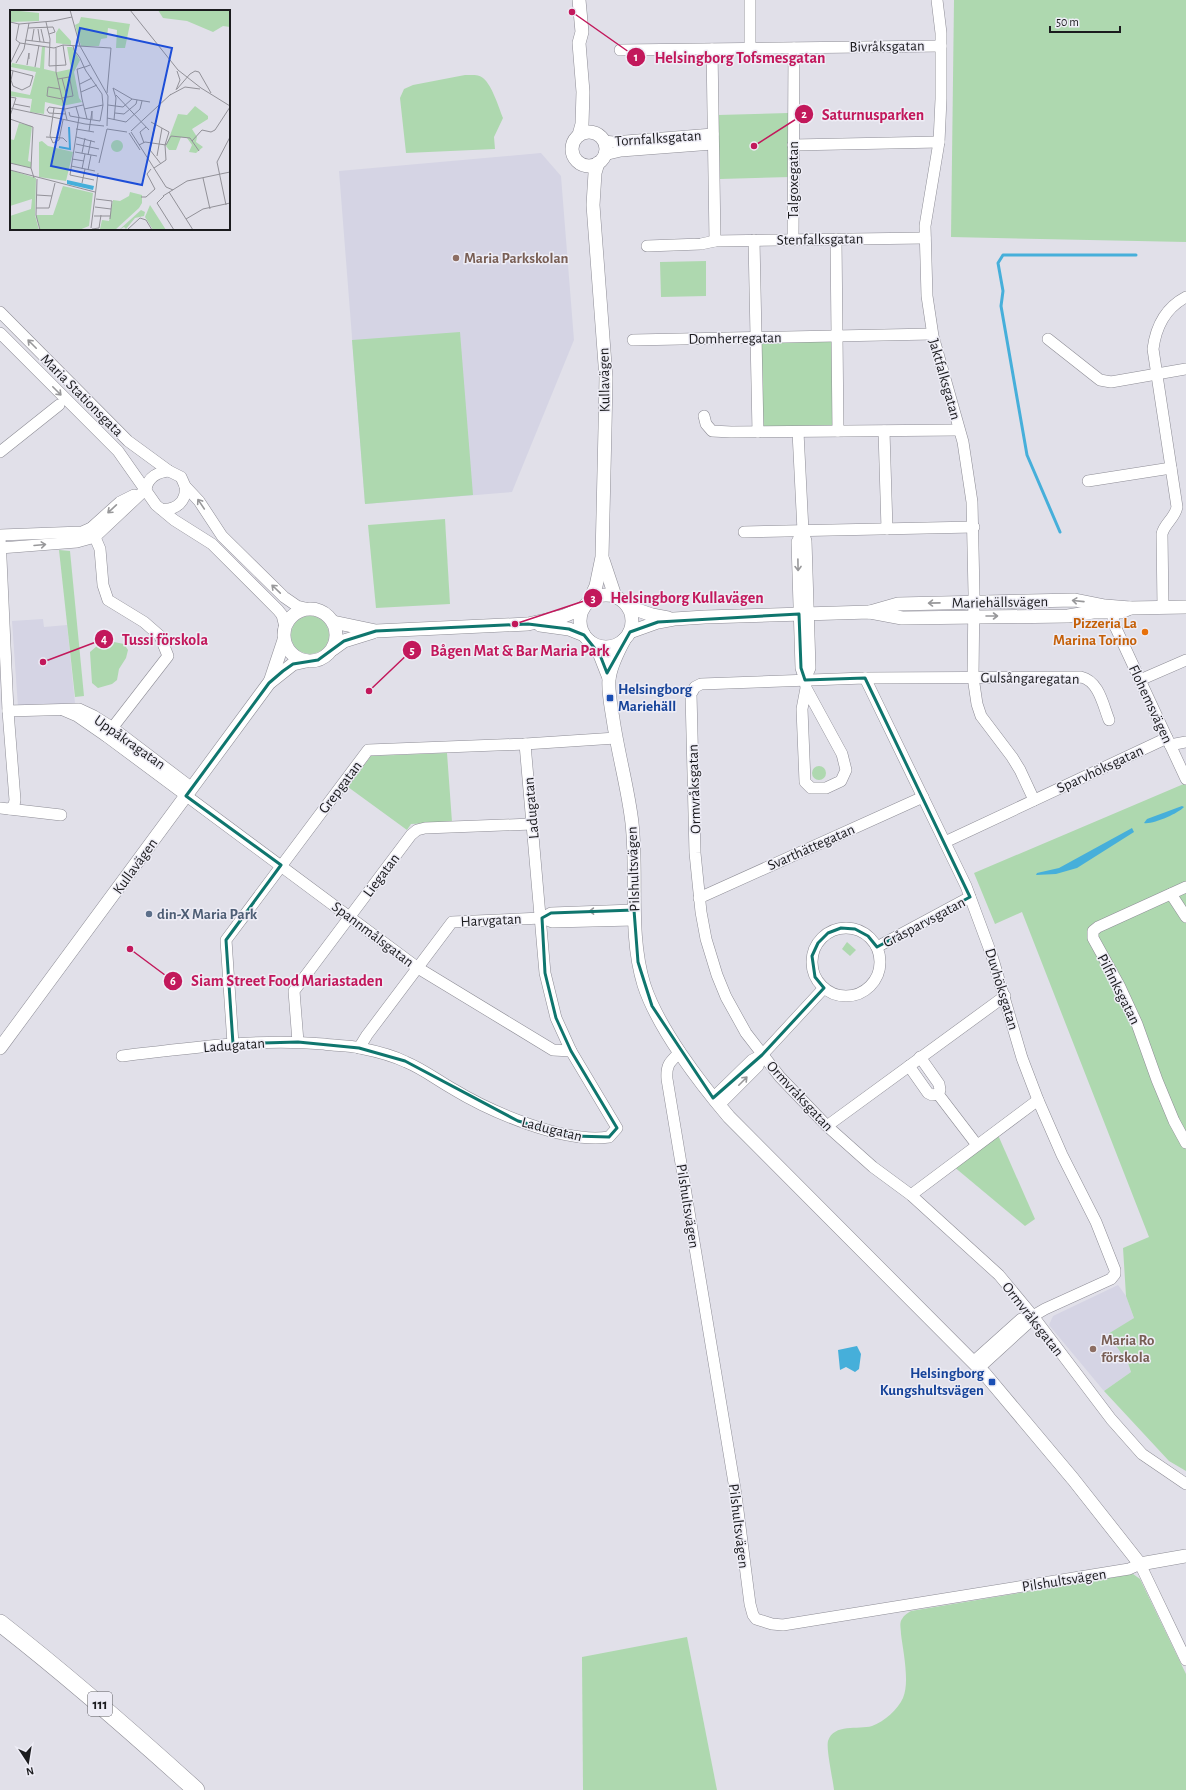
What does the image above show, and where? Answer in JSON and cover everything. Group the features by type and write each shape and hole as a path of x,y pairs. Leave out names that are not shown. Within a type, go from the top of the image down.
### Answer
{"main road":[{"name":"111","path":"0,1623 46,1659 120,1721 196,1790"},
{"name":"111","path":"0,1638 48,1674 115,1731 180,1790"}],"street":[{"name":"Kullavägen","path":"572,0 575,33 579,43 583,92 582,124 579,136 574,141 572,150 585,174 593,205"},
{"name":"Kullavägen","path":"579,0 582,32 579,43"},
{"path":"750,0 750,48"},
{"name":"Jaktfalksgatan","path":"937,0 941,46 939,142 925,226 927,296 932,334 968,467 974,527 974,616"},
{"name":"Bivråksgatan","path":"620,50 941,46"},
{"name":"Talgoxegatan","path":"793,240 794,48"},
{"name":"Tornfalksgatan","path":"712,49 716,241"},
{"name":"Kullavägen","path":"528,624 564,616 586,605 596,586 602,556 606,378 593,205 595,173 606,148 591,124 583,92"},
{"path":"579,136 588,132 600,137"},
{"name":"Tornfalksgatan","path":"600,137 613,142 713,139"},
{"name":"Tornfalksgatan","path":"601,159 620,151 713,139"},
{"path":"794,145 939,142"},
{"path":"579,162 588,165 601,159"},
{"name":"Stenfalksgatan","path":"648,246 701,244 716,241 925,238"},
{"path":"836,239 838,431"},
{"path":"754,240 758,432"},
{"path":"1163,607 1162,534 1163,529 1182,506 1171,468 1153,348 1158,325 1168,310 1186,297"},
{"name":"Maria Stationsgata","path":"0,312 128,441 169,472 181,477 185,486 199,501 222,536 284,597 297,606 309,609"},
{"name":"Maria Stationsgata","path":"0,333 118,451 146,489 152,500 161,509 174,520 212,544 278,610 282,615 285,634"},
{"name":"Domherregatan","path":"633,340 932,334"},
{"path":"1048,339 1100,380 1111,382 1186,369"},
{"path":"0,452 59,405"},
{"path":"704,416 706,424 712,431 798,432 959,430"},
{"path":"884,431 887,529"},
{"path":"798,432 803,531 797,542 804,614 801,668 805,684 845,762 846,770 841,781 826,788 811,788 805,782 802,709 805,684"},
{"path":"1088,481 1171,468"},
{"path":"5,809 14,805 15,800 8,711 0,542 65,533 93,532 120,502 146,489 149,480 153,476 169,472"},
{"path":"161,509 169,510 180,504 186,493 185,486"},
{"path":"744,532 974,527"},
{"path":"93,532 100,549 103,585 108,600 144,622 160,636 168,656 110,732"},
{"name":"Kullavägen","path":"602,556 615,596"},
{"path":"603,595 615,596 623,600 629,607 633,618 627,636 615,646 600,646 587,638 580,620 586,605 603,595"},
{"name":"Mariehällsvägen","path":"870,612 898,604 1075,600 1113,609"},
{"name":"Mariehällsvägen","path":"629,607 652,615 674,619"},
{"name":"Mariehällsvägen","path":"627,636 658,622 674,619 870,612 902,618 1068,616 1113,609 1186,607"},
{"name":"Kullavägen","path":"269,683 289,620 294,615 309,609 322,613 333,622 376,631 528,624 569,629 587,638"},
{"name":"Flohemsvägen","path":"1113,609 1114,624 1186,779"},
{"path":"974,616 973,677 977,704 981,716 1020,770 1034,800"},
{"path":"333,622 336,635 333,649"},
{"name":"Kullavägen","path":"0,1048 269,683 293,664 324,658 344,641 376,631"},
{"path":"285,634 290,652 294,656 306,661"},
{"name":"Pilshultsvägen","path":"609,678 614,660 627,636"},
{"name":"Pilshultsvägen","path":"587,638 600,655 609,678 616,738 628,792 632,824 634,859 634,915 638,962 644,986 658,1017 680,1052 716,1101 976,1365 1073,1479 1140,1564 1186,1660"},
{"path":"1140,680 1186,660"},
{"path":"805,684 865,678 973,677"},
{"name":"Gulsångaregatan","path":"973,677 1088,678 1094,684 1109,720"},
{"name":"Duvhöksgatan","path":"865,678 945,842 970,897 992,956 1022,1058 1038,1100 1062,1155 1096,1222 1113,1263 1115,1274 1111,1279 1033,1316 1021,1319 976,1365"},
{"name":"Ormvråksgatan","path":"805,684 700,684 695,687 691,694 695,853 698,898 706,939 717,975 735,1014 762,1055 780,1077 827,1126 873,1167 911,1194 998,1275 1033,1316 1112,1419 1142,1454 1186,1484"},
{"name":"Uppåkragatan","path":"8,711 79,709 94,716 110,732 189,792"},
{"name":"Grepgatan","path":"233,1044 226,940 368,750 526,744 616,738"},
{"name":"Sparvhöksgatan","path":"945,842 1034,800 1168,742 1186,742"},
{"name":"Ladugatan","path":"122,1056 233,1044 298,1042 358,1048 405,1061 426,1071 454,1090 518,1121 574,1136 600,1139 609,1137 617,1128 571,1050 556,1018 545,973 542,918 532,824 526,744"},
{"name":"Spannmålsgatan","path":"189,792 281,865 418,968 553,1050 571,1050"},
{"name":"Svarthättegatan","path":"698,898 923,797"},
{"path":"5,809 61,815"},
{"name":"Liegatan","path":"298,1042 294,991 411,835 417,830 532,824"},
{"name":"Pilfinksgatan","path":"1186,887 1098,927 1093,931 1093,938 1120,987 1137,1024 1156,1080 1174,1121 1186,1143"},
{"path":"1171,894 1186,916"},
{"name":"Gråsparvsgatan","path":"877,947 970,897"},
{"name":"Harvgatan","path":"358,1048 452,922 542,918 551,913 634,915"},
{"name":"Gråsparvsgatan","path":"841,928 856,929 868,936 877,947 879,955 878,972 870,986 857,994 846,996 834,994 824,988 815,977 813,970 812,956 818,943 828,933 841,928"},
{"path":"716,1101 752,1060 762,1055 824,988"},
{"path":"827,1126 1005,996"},
{"name":"Pilshultsvägen","path":"680,1052 671,1060 666,1069 667,1079 736,1495 747,1592 753,1615 756,1619 772,1624 783,1625 1129,1569 1140,1564"},
{"path":"920,1057 939,1084 940,1090 938,1094"},
{"path":"908,1066 928,1093 932,1095 938,1094"},
{"path":"938,1094 977,1145"},
{"path":"911,1194 1038,1100"},
{"path":"1140,1564 1186,1556"}],"highlighted area":[{"path":"799,614 801,668 805,680 865,678 970,897 877,947 868,936 855,929 841,928 828,933 818,943 812,956 815,977 824,988 762,1055 713,1098 652,1006 638,962 634,910 551,913 542,918 545,973 556,1018 571,1051 617,1128 609,1137 574,1136 518,1121 405,1061 359,1048 298,1042 233,1044 226,940 281,865 186,796 269,683 293,664 318,660 344,641 376,631 528,624 569,629 584,635 600,655 607,673 630,632 658,622"}],"shaded area":[{"name":"Maria Parkskolan","path":"541,153 561,176 574,340 512,492 365,504 339,171"},
{"path":"43,619 44,627 67,625 75,703 18,707 12,621"},
{"name":"Maria Ro förskola","path":"1118,1285 1126,1296 1134,1318 1109,1335 1128,1363 1131,1372 1104,1391 1049,1325 1053,1316"}],"green space":[{"path":"954,0 1186,0 1186,242 951,237"},
{"path":"465,75 477,75 483,78 492,91 497,103 503,118 494,137 495,149 406,153 400,98 404,89 413,85"},
{"path":"788,113 790,177 720,179 718,115"},
{"path":"706,261 706,296 661,297 660,262"},
{"path":"460,332 473,495 365,504 352,340"},
{"path":"761,341 834,341 834,427 762,427"},
{"path":"445,519 450,604 376,608 368,525"},
{"path":"59,550 70,551 84,696 75,697"},
{"path":"306,616 314,616 324,621 328,628 328,642 324,649 314,654 306,654 296,649 294,646 291,639 291,631 296,621 299,619"},
{"path":"104,640 124,644 128,650 126,658 119,669 117,680 112,684 98,688 92,683 90,652"},
{"path":"447,753 452,822 411,824 407,830 348,787 371,756"},
{"path":"819,766 824,768 826,773 824,778 819,780 814,778 812,773 814,768"},
{"path":"1186,783 1186,1471 1169,1461 1104,1391 1131,1372 1128,1363 1108,1334 1134,1318 1126,1296 1123,1248 1149,1237 1022,912 995,924 974,873"},
{"path":"847,942 856,950 850,956 842,949"},
{"path":"998,1135 1035,1219 1025,1226 953,1166"},
{"path":"1133,1574 1140,1579 1186,1674 1186,1790 834,1790 828,1745 831,1735 841,1729 866,1727 877,1724 890,1715 903,1698 906,1675 900,1624 907,1613 911,1611"},
{"path":"687,1637 717,1790 583,1790 582,1657"}],"water":[{"path":"1182,806 1184,807 1165,818 1144,823 1147,819"},
{"path":"1132,828 1134,832 1077,868 1056,874 1036,875 1037,873 1059,868"},
{"path":"857,1346 861,1354 859,1369 855,1372 846,1367 840,1370 838,1350"}],"waterway":[{"path":"1060,532 1027,455 1001,306 1003,291 998,263 1003,255 1136,255"}],"place":[{"name":"Helsingborg Tofsmesgatan","path":"572,12"},
{"name":"Saturnusparken","path":"754,146"},
{"name":"Maria Parkskolan","path":"456,258"},
{"name":"Helsingborg Kullavägen","path":"515,624"},
{"name":"Pizzeria La Marina Torino","path":"1145,632"},
{"name":"Tussi förskola","path":"43,662"},
{"name":"Bågen Mat & Bar Maria Park","path":"369,691"},
{"name":"Helsingborg Mariehäll","path":"610,698"},
{"name":"din-X Maria Park","path":"149,914"},
{"name":"Siam Street Food Mariastaden","path":"130,949"},
{"name":"Maria Ro förskola","path":"1093,1349"},
{"name":"Helsingborg Kungshultsvägen","path":"992,1382"}]}
